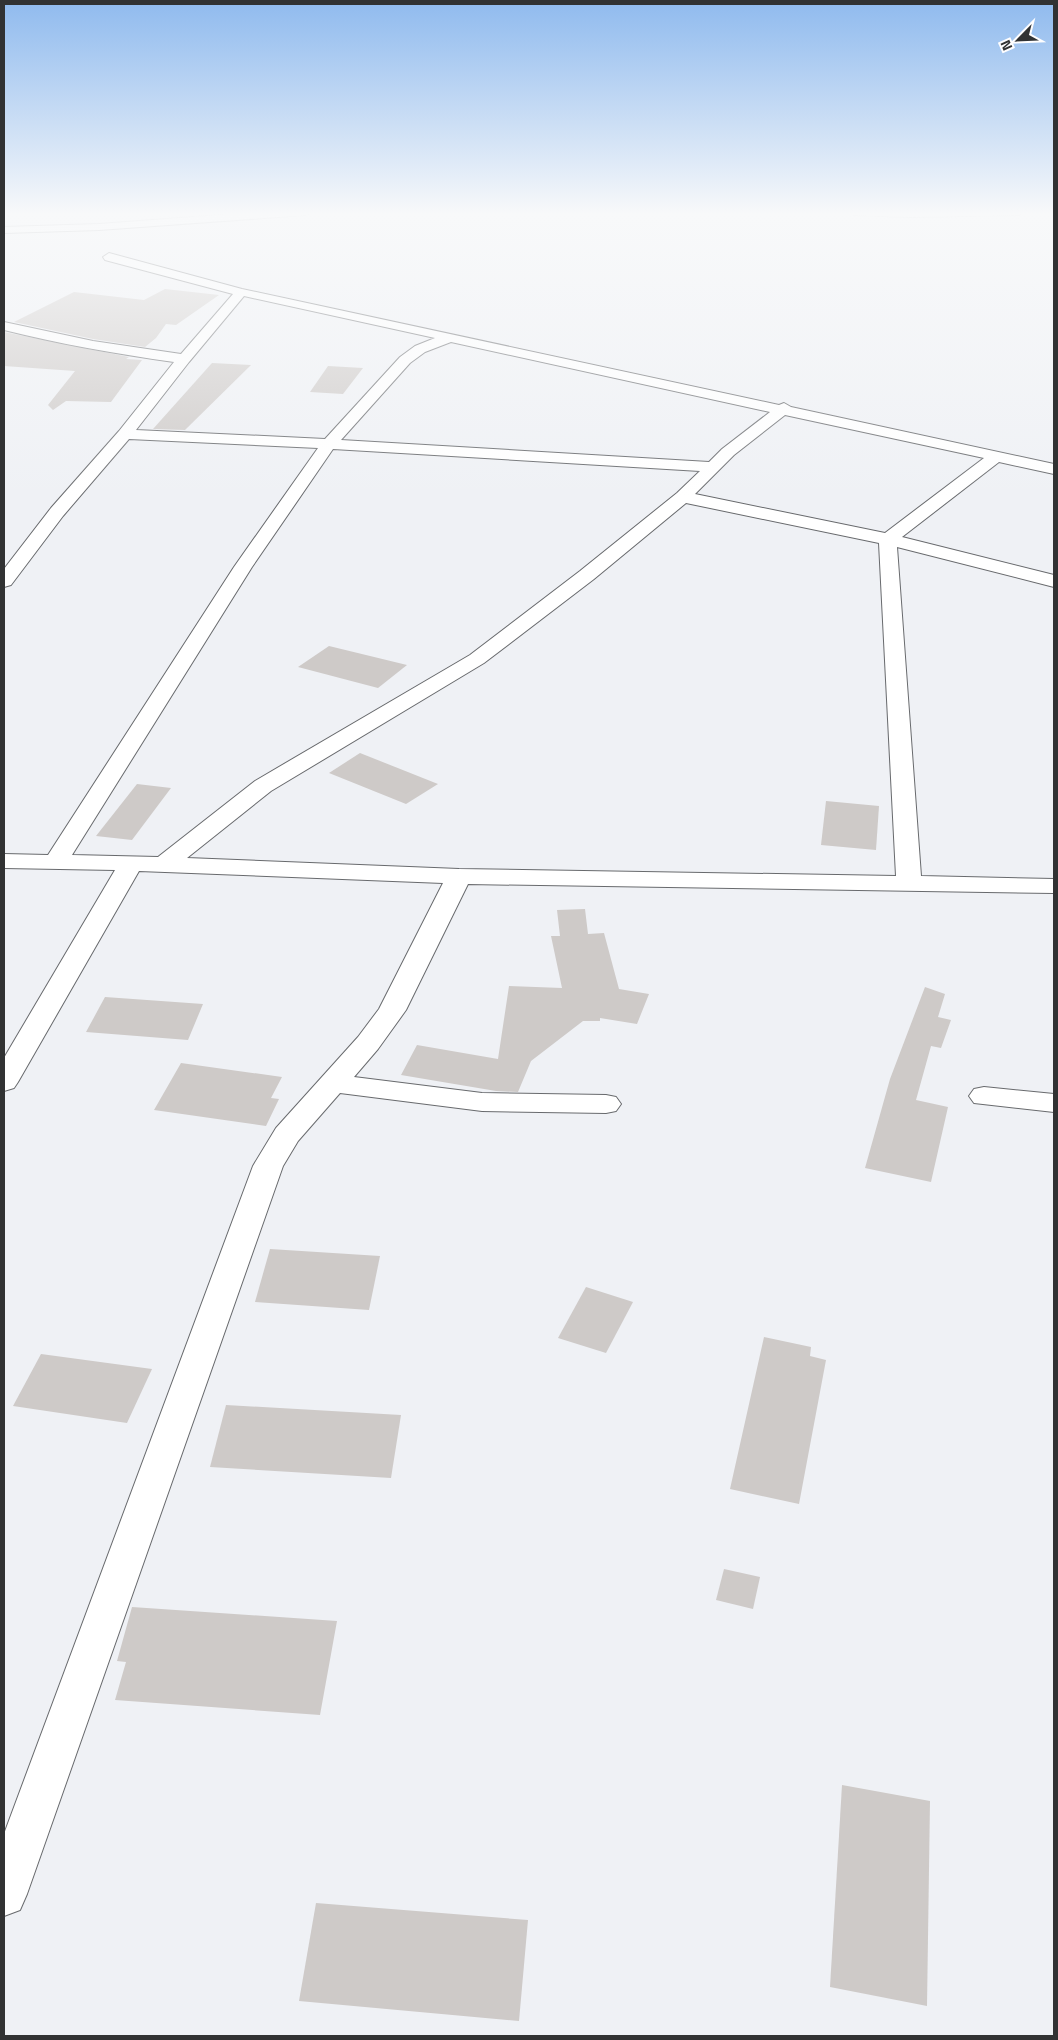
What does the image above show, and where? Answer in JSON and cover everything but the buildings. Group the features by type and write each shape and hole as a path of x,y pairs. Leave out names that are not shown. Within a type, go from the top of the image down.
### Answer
{"street":[{"path":"4,580 57,512 125,434 184,359 228,307"},
{"path":"312,307 1054,468"},
{"path":"4,326 109,350 184,359"},
{"path":"55,862 243,567 329,444 405,360 420,349 451,337"},
{"path":"164,864 263,786 477,659 587,576 683,497 728,452 784,408"},
{"path":"125,434 712,467"},
{"path":"888,538 997,456"},
{"path":"683,497 888,538 1054,581"},
{"path":"888,538 909,884"},
{"path":"4,860 164,864 459,876 1054,886"},
{"path":"4,1082 130,863"},
{"path":"4,1894 268,1166 287,1135 368,1043 392,1010 459,876"},
{"path":"332,1083 482,1102 606,1104"},
{"path":"984,1096 1054,1103"}]}
